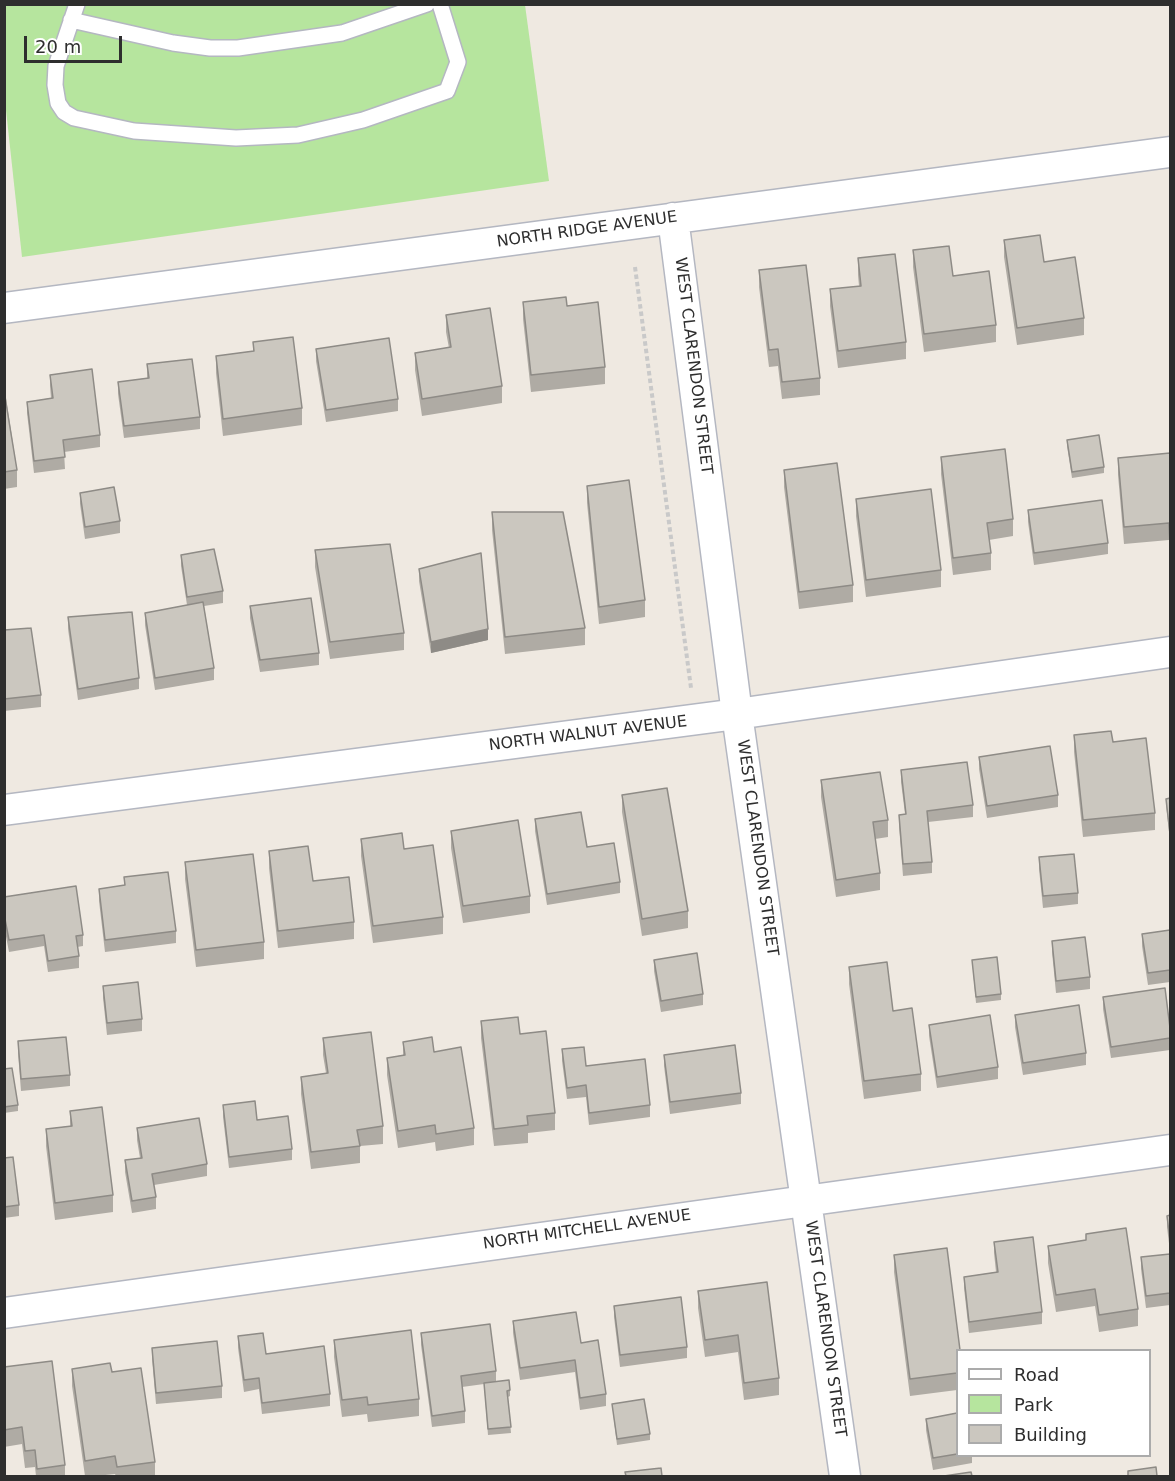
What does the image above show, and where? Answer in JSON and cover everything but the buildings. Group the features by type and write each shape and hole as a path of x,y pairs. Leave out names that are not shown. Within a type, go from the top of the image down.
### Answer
{"street":[{"name":"NORTH RIDGE AVENUE","path":"4,308 1170,152"},
{"name":"WEST CLARENDON STREET","path":"674,218 737,714 845,1476"},
{"name":"NORTH WALNUT AVENUE","path":"4,810 696,720 1170,652"},
{"name":"NORTH MITCHELL AVENUE","path":"4,1313 1170,1150"}],"lane":[{"path":"77,4 56,66 55,85 58,103 64,111 74,118 134,131 236,138 298,135 363,120 447,91 458,62 440,4"},
{"path":"71,20 172,43 210,48 238,48 342,33 427,4"}],"path":[{"path":"635,267 696,720"}],"green space":[{"path":"4,5 525,5 549,181 22,257 5,101"}]}
